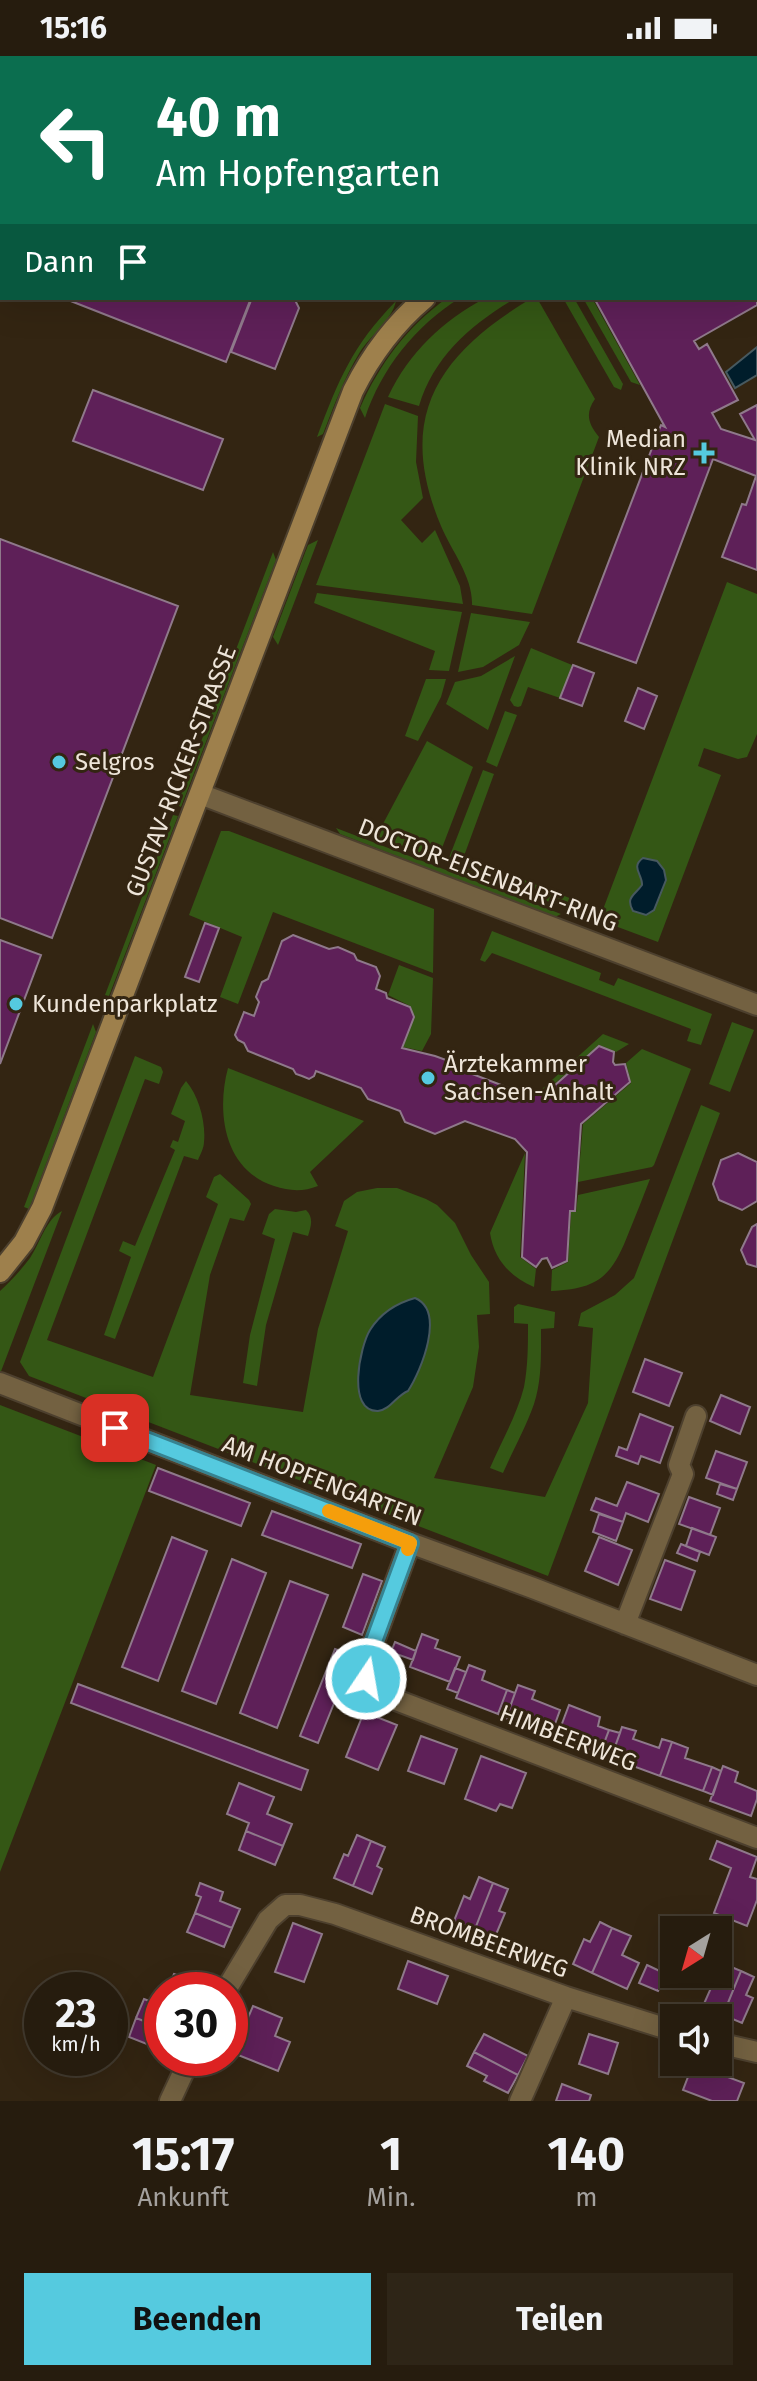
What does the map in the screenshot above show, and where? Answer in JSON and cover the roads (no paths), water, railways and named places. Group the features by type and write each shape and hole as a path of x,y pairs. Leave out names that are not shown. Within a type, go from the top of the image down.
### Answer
{"street":[{"name":"GUSTAV-RICKER-STRASSE","path":"0,1272 37,1220 353,391 384,340 423,300"},
{"name":"DOCTOR-EISENBART-RING","path":"200,794 757,1005"},
{"name":"AM HOPFENGARTEN","path":"0,1383 757,1675"},
{"path":"625,1624 683,1474 679,1465 696,1416"},
{"name":"HIMBEERWEG","path":"410,1543 366,1663 366,1679 375,1690 757,1838"},
{"name":"BROMBEERWEG","path":"237,1972 268,1920 285,1905 300,1905 335,1914 566,1997 660,2027"},
{"path":"520,2101 566,1997"},
{"path":"732,2046 757,2052"},
{"path":"170,2101 182,2076"}],"water":[{"path":"757,347 757,375 735,388 726,372"},
{"path":"643,858 657,861 664,870 666,880 654,910 646,915 633,911 630,902 642,885 637,868"},
{"path":"415,1298 424,1305 429,1315 430,1328 419,1370 408,1391 390,1405 378,1411 368,1408 362,1401 358,1377 366,1338 384,1314"}],"place":[{"name":"Median Klinik NRZ","path":"704,453"},
{"name":"Selgros","path":"59,762"},
{"name":"Kundenparkplatz","path":"16,1004"},
{"name":"Ärztekammer Sachsen-Anhalt","path":"428,1078"}]}
